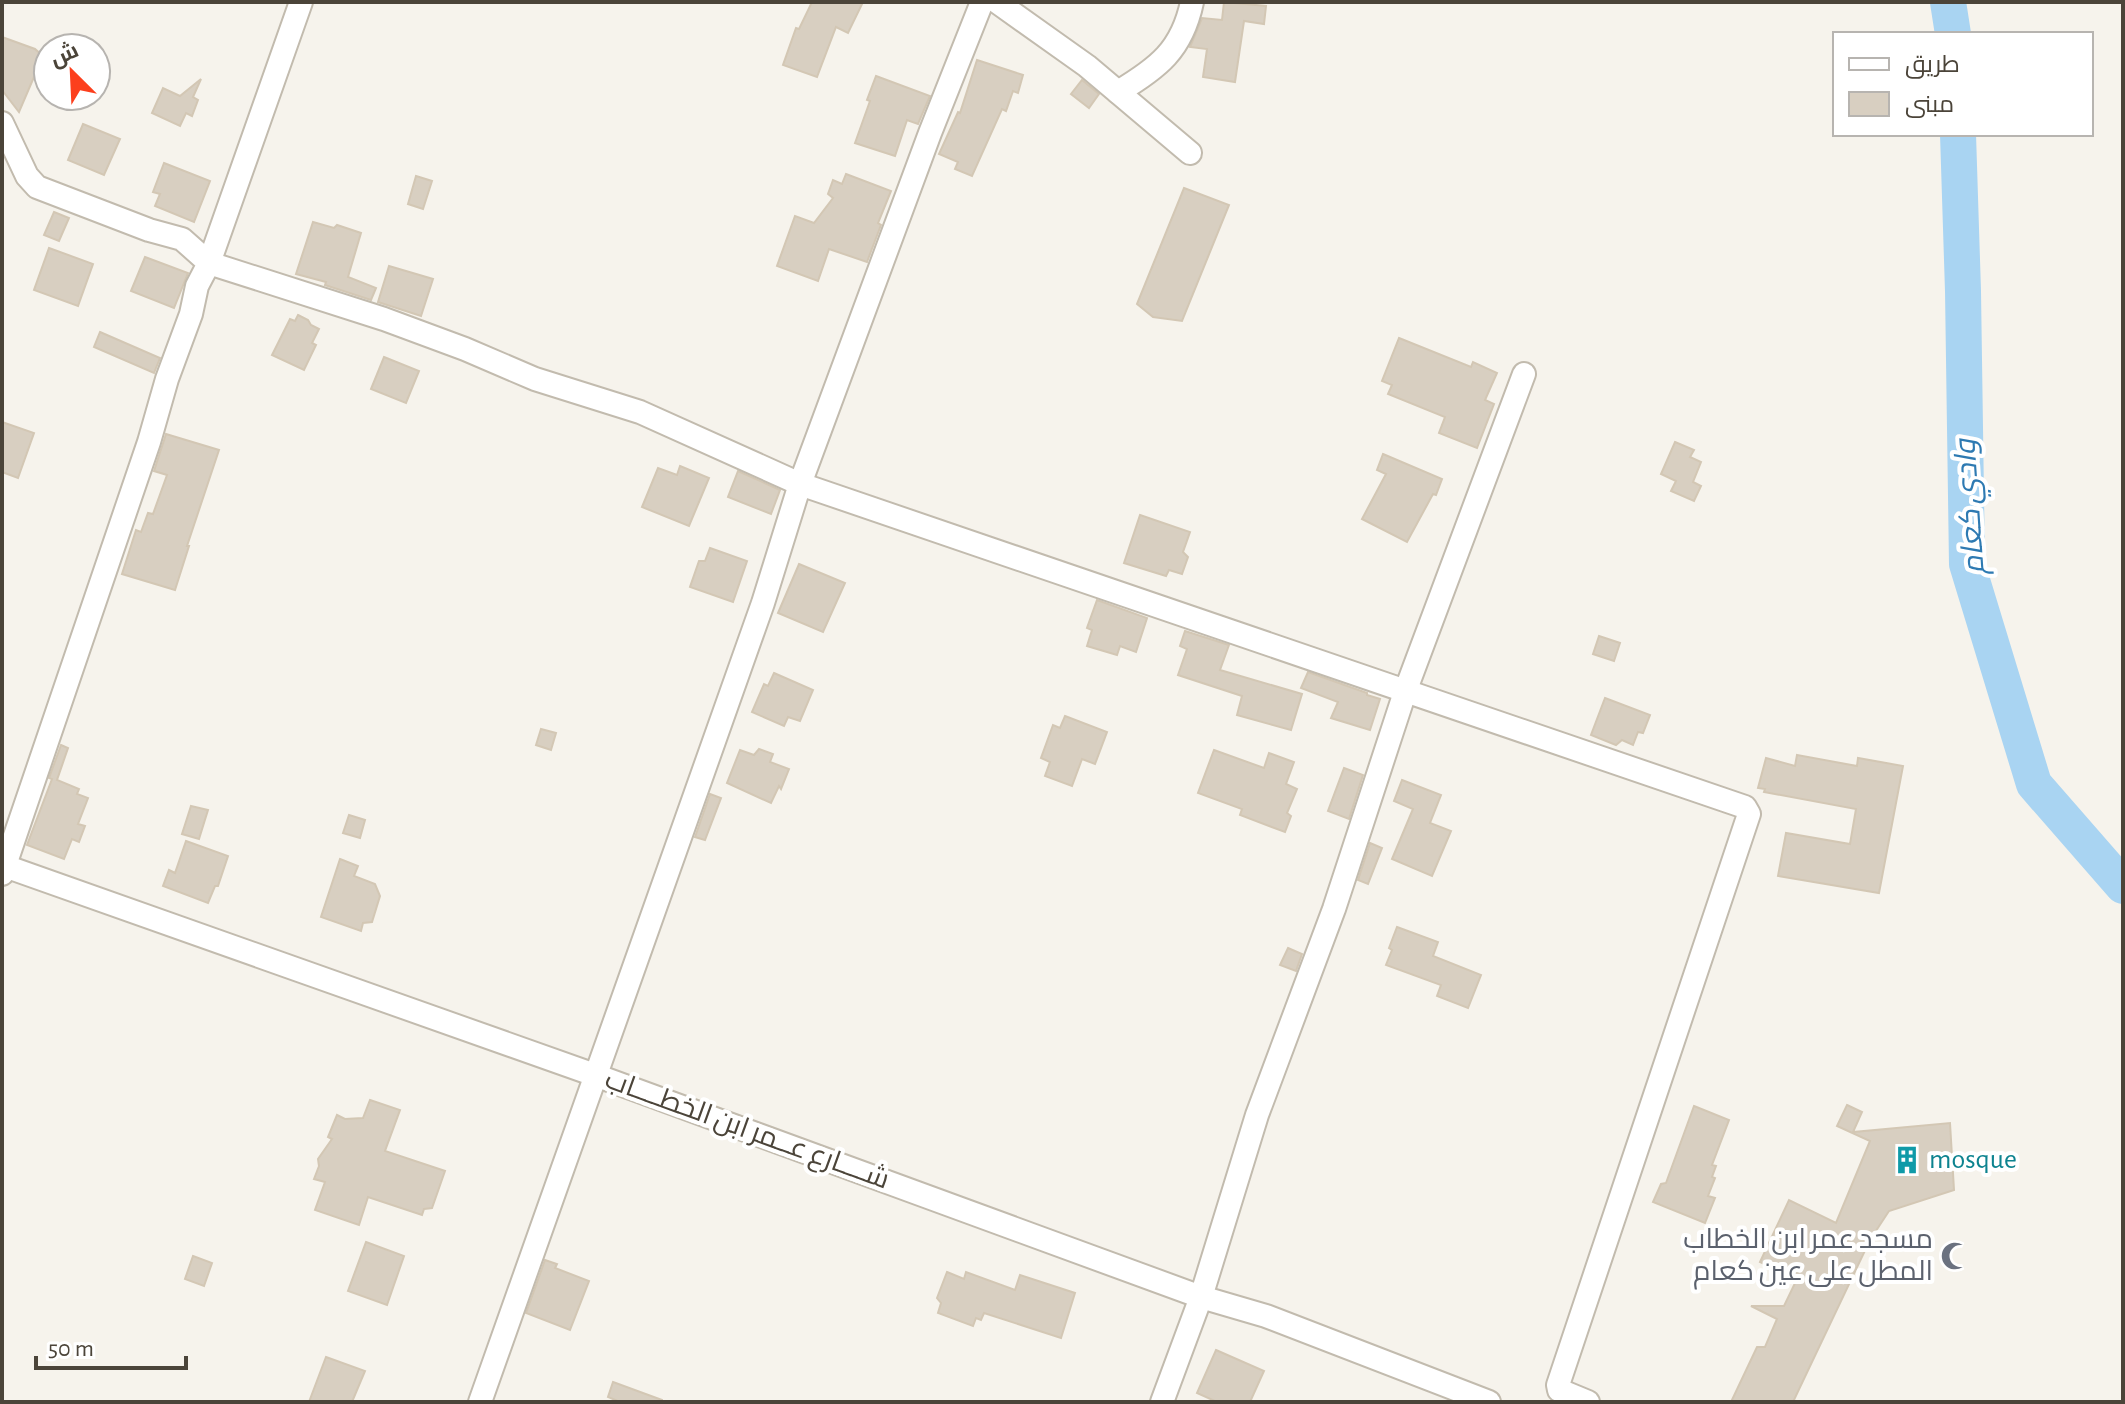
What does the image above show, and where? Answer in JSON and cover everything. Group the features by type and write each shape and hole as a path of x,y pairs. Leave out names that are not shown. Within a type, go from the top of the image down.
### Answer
{"street":[{"path":"3,868 149,442 167,379 191,314 197,286 209,263 301,2"},
{"path":"480,1402 763,603 800,484 982,2"},
{"path":"997,2 1087,66 1190,153"},
{"path":"1118,92 1147,75 1173,52 1190,15 1192,2"},
{"path":"2,123 30,181 37,187 182,239 209,263 384,319 535,379 640,412 800,484 1745,807 1749,814 1558,1385 1563,1394 1588,1402"},
{"path":"1162,1402 1201,1297 1257,1115 1334,909 1405,692 1524,374"},
{"name":"شــــارع عــمر ابن الخطــــاب","path":"3,868 595,1075 1201,1297 1266,1316 1489,1402"}],"building":[{"path":"812,2 863,2 848,33 836,27 817,77 783,65 796,28 799,29"},
{"path":"1224,2 1266,6 1264,24 1244,21 1235,82 1203,77 1207,49 1190,47 1202,18 1222,20"},
{"path":"2,37 32,48 32,82 19,112 2,90"},
{"path":"977,60 1023,75 1018,93 1013,91 1006,111 1002,109 972,176 955,169 958,162 939,154 960,113"},
{"path":"876,76 930,96 918,124 907,120 895,156 855,143"},
{"path":"201,79 193,97 198,100 192,116 186,113 180,126 152,113 163,88 180,96"},
{"path":"1082,80 1099,94 1089,108 1071,94"},
{"path":"83,124 120,139 104,175 68,160"},
{"path":"164,163 210,181 194,222 155,206 160,194 153,192"},
{"path":"846,174 891,191 867,262 829,249 818,281 777,266 795,216 814,223 833,198 828,194 833,180 842,184"},
{"path":"416,176 432,181 423,209 408,204"},
{"path":"1184,188 1229,205 1182,321 1153,317 1137,304"},
{"path":"54,212 69,218 59,241 44,235"},
{"path":"313,222 334,228 337,225 361,233 348,277 376,288 371,300 296,274"},
{"path":"49,248 93,264 78,306 34,290"},
{"path":"145,257 188,273 174,308 131,291"},
{"path":"389,266 433,279 421,316 378,302"},
{"path":"298,315 319,329 312,343 316,345 304,370 272,355 290,319 295,321"},
{"path":"100,332 160,358 154,373 94,347"},
{"path":"1399,338 1471,367 1473,362 1497,373 1485,400 1494,404 1477,448 1439,433 1445,417 1388,394 1392,385 1382,381"},
{"path":"384,357 419,371 406,403 371,389"},
{"path":"2,422 34,433 18,478 2,472"},
{"path":"166,434 219,450 175,590 122,574 136,530 141,532 148,513 153,514 167,475 154,471"},
{"path":"1675,442 1694,450 1690,457 1701,462 1693,482 1701,486 1694,501 1671,491 1676,481 1661,474"},
{"path":"1383,454 1442,479 1436,495 1433,494 1407,542 1362,519 1386,474 1377,470"},
{"path":"680,466 709,478 689,526 642,507 658,468 677,475"},
{"path":"738,471 780,490 771,514 728,497"},
{"path":"1140,515 1190,532 1183,552 1188,557 1182,574 1169,570 1166,576 1124,563"},
{"path":"710,548 747,561 733,602 690,587 699,561 705,561"},
{"path":"799,564 845,583 823,632 778,613"},
{"path":"1097,600 1147,618 1136,652 1120,646 1117,655 1087,646 1092,630 1087,628"},
{"path":"1185,631 1229,645 1220,670 1302,694 1291,730 1237,715 1242,696 1178,675 1187,649 1180,646"},
{"path":"1599,636 1620,643 1614,661 1593,654"},
{"path":"1308,672 1380,699 1370,730 1331,718 1338,702 1301,688"},
{"path":"774,673 813,690 800,721 788,717 784,726 752,712 764,684 768,686"},
{"path":"1605,698 1650,715 1643,733 1638,732 1633,745 1622,740 1616,745 1591,735"},
{"path":"1065,716 1107,732 1095,764 1082,759 1072,786 1045,776 1050,762 1041,758 1053,725 1060,728"},
{"path":"541,729 556,733 551,750 536,745"},
{"path":"61,745 68,748 57,780 79,789 77,794 88,798 78,824 85,826 79,842 72,839 64,859 27,845 52,779 49,778"},
{"path":"759,749 773,754 770,762 789,769 771,803 727,783 740,750 754,755"},
{"path":"1214,750 1264,768 1269,753 1294,762 1286,784 1297,789 1287,813 1291,816 1285,832 1240,815 1242,809 1198,793"},
{"path":"1797,755 1857,766 1858,758 1903,766 1879,893 1778,876 1786,833 1850,844 1856,809 1764,792 1765,789 1758,788 1766,758 1795,766"},
{"path":"1344,768 1363,775 1349,819 1328,811"},
{"path":"1402,780 1441,795 1430,823 1451,831 1432,876 1392,859 1413,809 1394,801"},
{"path":"710,794 721,798 705,840 695,837"},
{"path":"191,806 208,810 199,839 182,834"},
{"path":"349,815 365,820 360,838 343,833"},
{"path":"186,841 228,856 218,886 215,886 208,903 163,886 169,870 175,873"},
{"path":"1370,843 1382,848 1368,884 1358,880"},
{"path":"340,859 358,866 354,876 375,884 380,896 372,922 363,923 361,931 321,917"},
{"path":"1397,927 1438,942 1433,956 1481,975 1468,1008 1437,996 1441,985 1386,965"},
{"path":"1288,948 1302,954 1296,971 1280,965"},
{"path":"370,1100 400,1110 385,1151 445,1171 432,1208 424,1209 422,1215 368,1197 359,1225 315,1210 325,1182 314,1179 318,1159 332,1139 328,1137 337,1115 345,1119 363,1118"},
{"path":"1847,1105 1862,1112 1853,1132 1950,1123 1954,1190 1889,1211 1870,1240 1793,1402 1731,1402 1757,1347 1765,1347 1777,1319 1751,1306 1784,1306 1797,1279 1760,1262 1789,1200 1836,1223 1870,1141 1837,1126"},
{"path":"1694,1106 1729,1120 1712,1165 1716,1166 1712,1177 1715,1178 1708,1196 1715,1198 1705,1223 1653,1202 1661,1184 1666,1183"},
{"path":"366,1242 404,1256 387,1305 348,1291"},
{"path":"193,1256 212,1263 204,1286 185,1279"},
{"path":"545,1260 557,1264 555,1268 589,1281 570,1330 526,1313"},
{"path":"947,1272 964,1279 966,1272 1015,1290 1020,1275 1075,1293 1061,1338 984,1313 981,1320 976,1318 973,1326 938,1313 941,1303 937,1298"},
{"path":"1216,1350 1264,1371 1250,1402 1217,1402 1197,1393"},
{"path":"326,1357 365,1371 352,1402 309,1402"},
{"path":"613,1382 662,1402 620,1402 608,1397"}],"waterway":[{"name":"وادي كعام","path":"1948,2 1953,32"},
{"name":"وادي كعام","path":"1958,136 1967,564 2034,784 2123,886"}],"place":[{"name":"mosque","path":"1907,1160"},
{"name":"مسجد عمر ابن الخطاب المطل على عين كعام","path":"1955,1256"}]}
